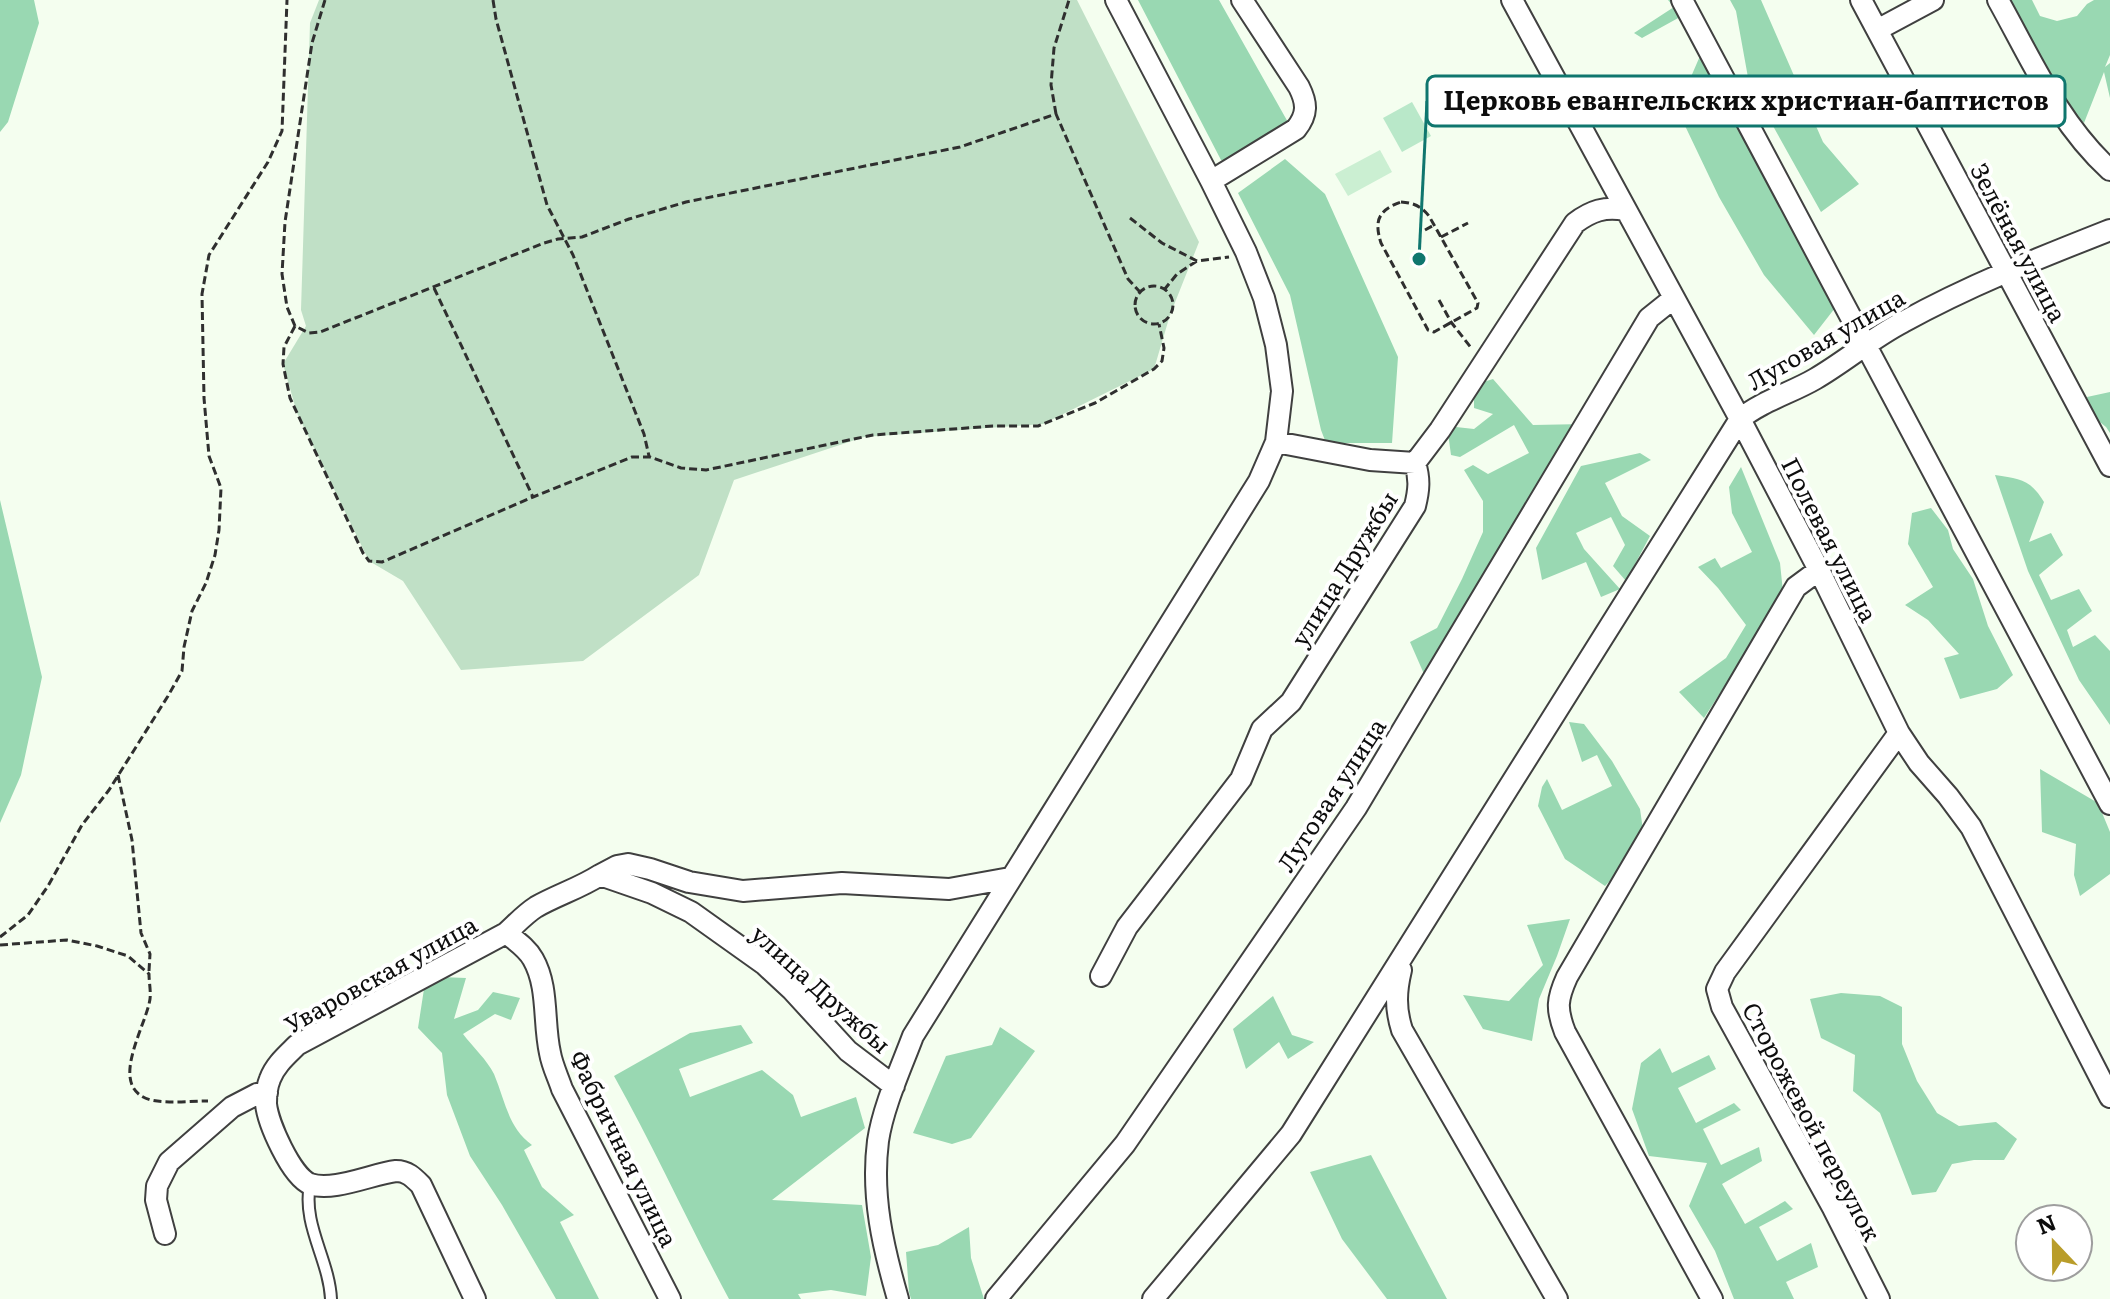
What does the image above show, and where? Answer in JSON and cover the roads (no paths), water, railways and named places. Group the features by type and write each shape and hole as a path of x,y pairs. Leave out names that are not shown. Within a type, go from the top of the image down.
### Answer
{"street":[{"path":"898,1299 883,1243 875,1186 878,1139 913,1036 1259,481 1276,442 1282,391 1276,345 1264,298 1246,252 1211,181 1116,0"},
{"path":"1211,181 1296,129 1306,110 1305,98 1299,87 1242,0"},
{"name":"Полевая улица","path":"1512,0 1740,419 1899,733 1971,827 2110,1097"},
{"path":"1682,0 2110,804"},
{"name":"Зелёная улица","path":"1861,0 2110,466"},
{"path":"1877,30 1933,0"},
{"path":"1998,0 2068,123 2091,153 2110,170"},
{"path":"1276,442 1370,460 1415,463 1440,430 1575,223 1600,209 1625,210"},
{"name":"Луговая улица","path":"1153,1299 1291,1134 1740,419 1756,407 1813,380 1900,323 2006,271 2110,230"},
{"name":"Луговая улица","path":"996,1299 1125,1144 1356,808 1649,318 1674,298"},
{"name":"улица Дружбы","path":"1101,976 1127,927 1241,779 1262,729 1291,702 1415,506 1419,490 1415,463"},
{"path":"1712,1299 1565,1032 1558,1004 1567,977 1796,587 1819,570"},
{"name":"Сторожевой переулок","path":"1879,1299 1833,1208 1722,1007 1717,989 1725,972 1899,733"},
{"path":"506,933 532,910 551,899 582,887 617,866 628,864 689,882 743,891 842,883 949,889 1010,878"},
{"name":"улица Дружбы","path":"600,875 652,893 691,912 764,964 848,1051 894,1086"},
{"name":"Уваровская улица","path":"267,1093 270,1079 280,1062 297,1045 506,933"},
{"name":"Фабричная улица","path":"506,933 533,958 540,974 550,1053 562,1089 670,1299"},
{"name":"Луговая улица","path":"1411,945 1396,997 1402,1030 1557,1299"},
{"path":"1369,1011 1402,1030"},
{"path":"165,1234 156,1200 160,1175 169,1162 232,1107 257,1094 267,1093 269,1116 282,1148 291,1166 310,1184 326,1186 396,1171 404,1171 413,1177 421,1185 475,1299"}],"lane":[{"path":"310,1184 308,1214 328,1276 331,1299"}],"place":[{"name":"Церковь евангельских христиан-баптистов","path":"1419,259"}]}
